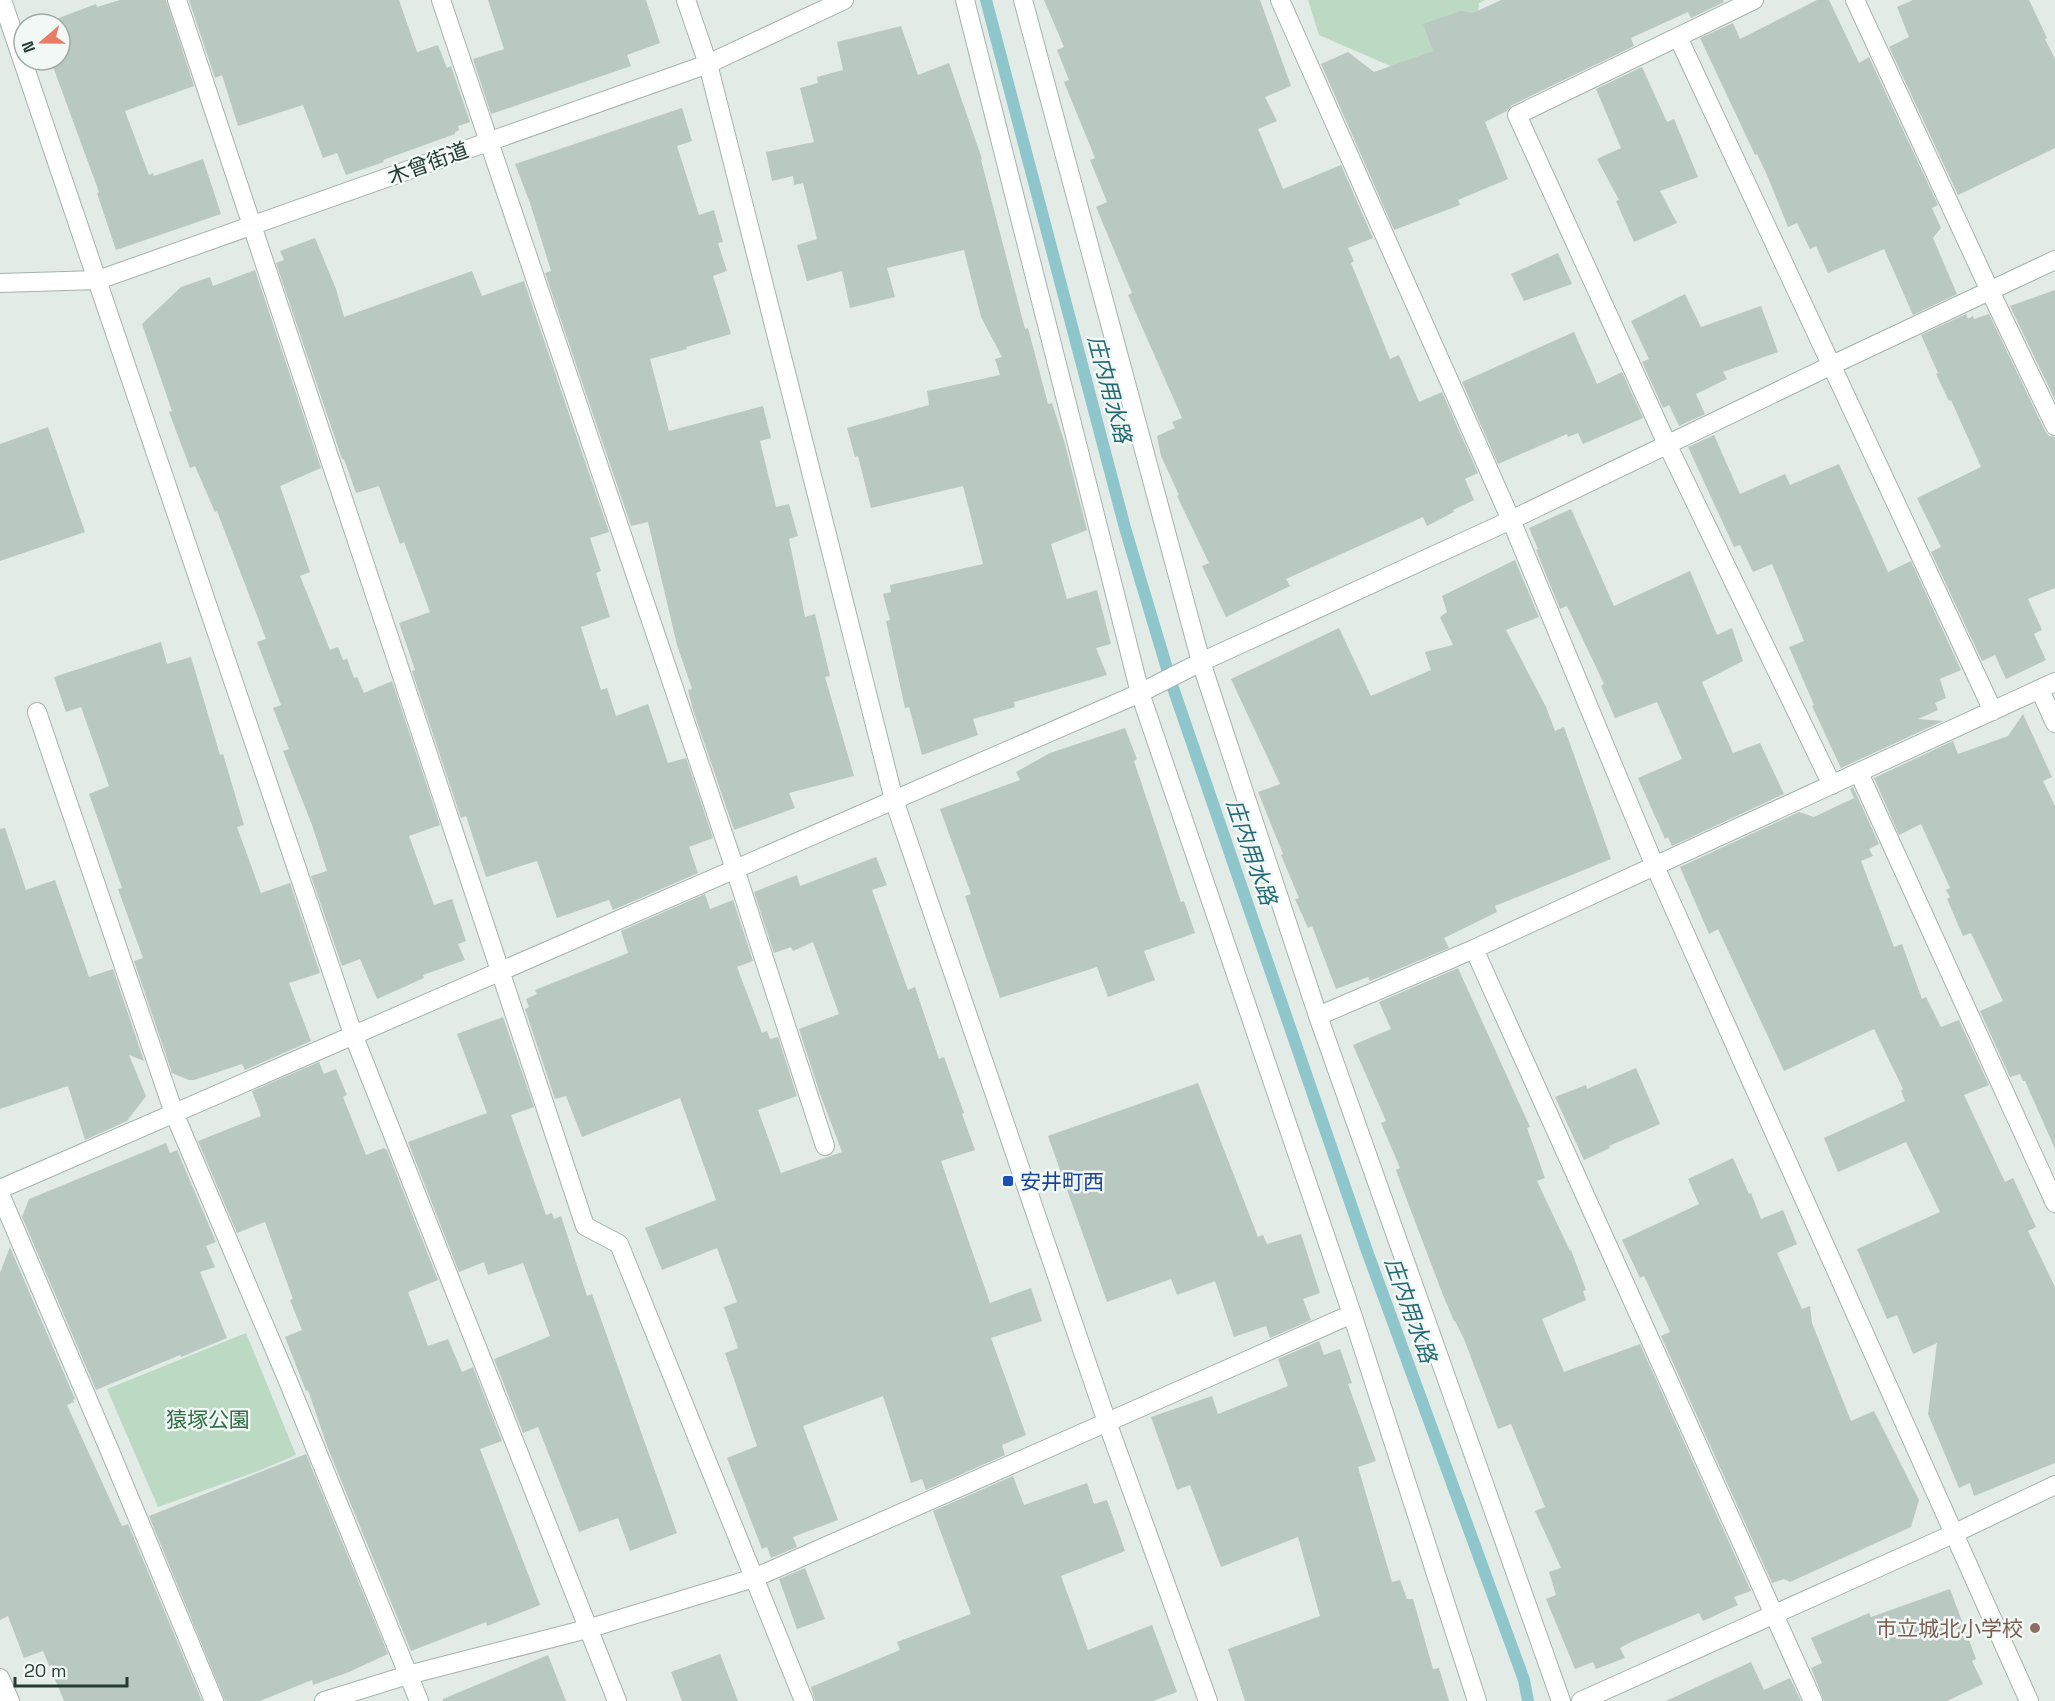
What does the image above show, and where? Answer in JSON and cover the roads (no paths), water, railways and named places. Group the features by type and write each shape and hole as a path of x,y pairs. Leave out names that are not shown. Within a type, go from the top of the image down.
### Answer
{"street":[{"path":"2,0 352,1035 616,1701"},
{"path":"177,0 585,1226 619,1244 804,1701"},
{"path":"441,0 735,869 825,1146"},
{"path":"686,0 708,64 894,800 1107,1422 1208,1701"},
{"name":"木曾街道","path":"0,283 98,280 708,64 844,0"},
{"path":"964,0 1147,689 1477,1701"},
{"path":"1023,0 1201,662 1318,1017 1562,1701"},
{"path":"1280,0 1511,520 1654,864 2029,1701"},
{"path":"1754,0 1517,115 1667,444 1832,785"},
{"path":"1855,0 2055,426"},
{"path":"1678,37 1993,711"},
{"path":"214,1701 0,1191 1147,689 1511,520 2055,260"},
{"path":"1318,1017 1474,949 1654,864 1860,773 2047,686 2055,723"},
{"path":"37,712 174,1113 419,1701"},
{"path":"1860,773 2055,1203"},
{"path":"1474,949 1813,1701"},
{"path":"324,1701 408,1675 587,1629 754,1578 1352,1314"},
{"path":"1581,1701 1953,1534 2055,1485"},
{"path":"0,1678 10,1701"}],"waterway":[{"name":"庄内用水路","path":"986,0 1125,528 1171,682 1367,1251 1524,1680 1528,1701"}],"place":[{"name":"安井町西","path":"1008,1181"},
{"name":"市立城北小学校","path":"2035,1628"}],"park label":[{"name":"猿塚公園","path":"208,1419"}]}
